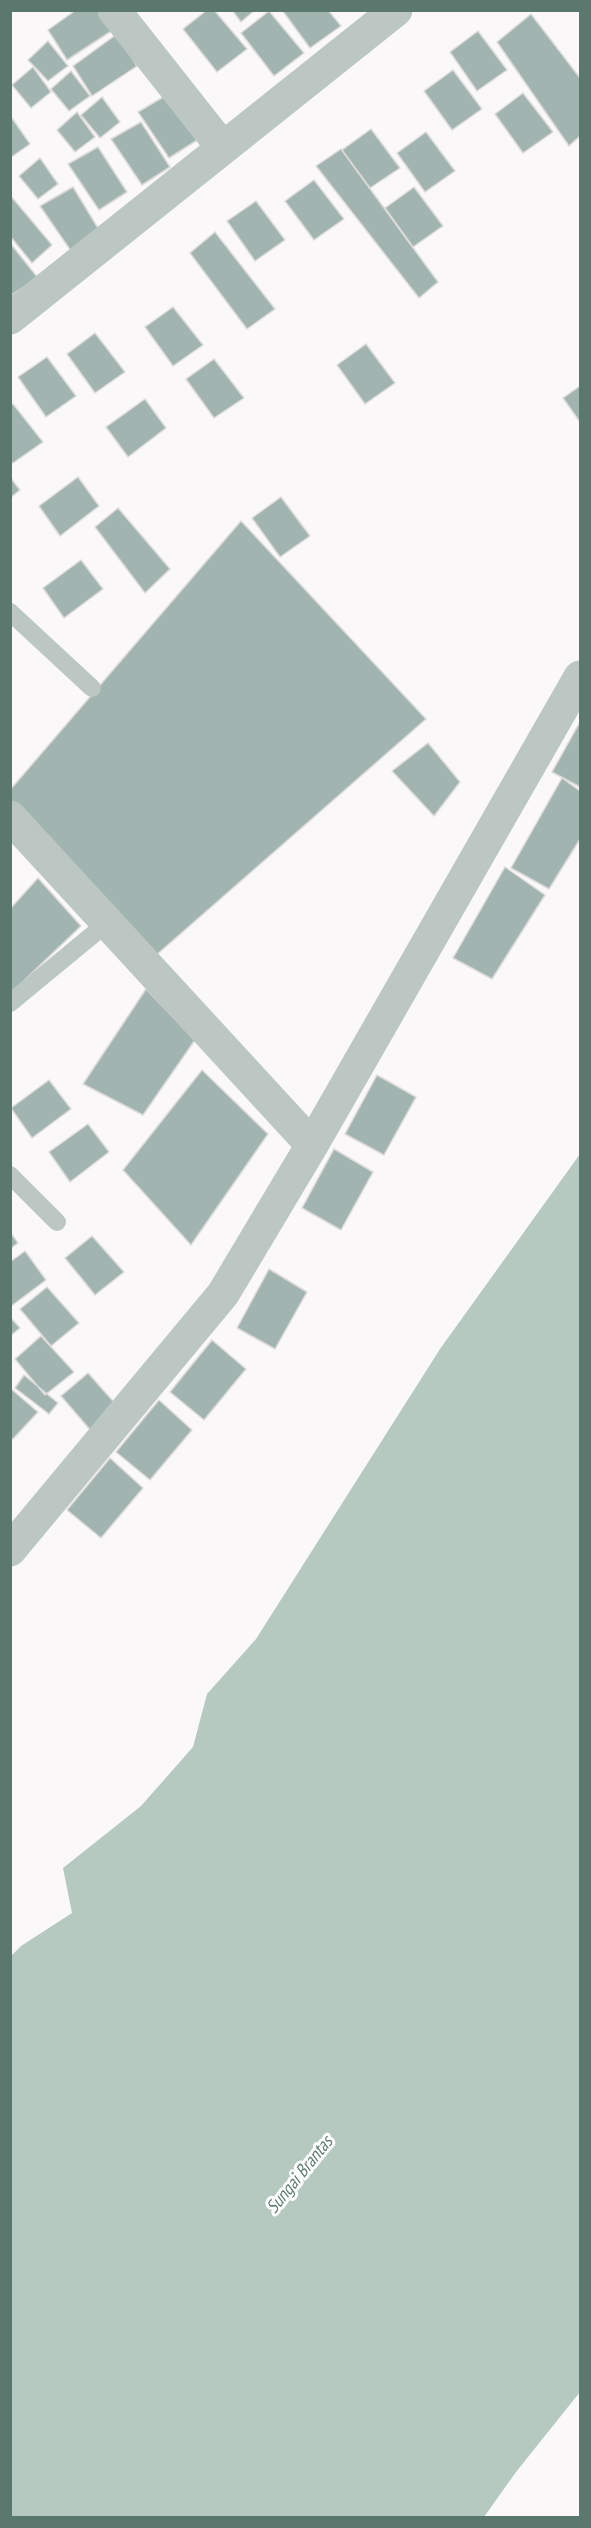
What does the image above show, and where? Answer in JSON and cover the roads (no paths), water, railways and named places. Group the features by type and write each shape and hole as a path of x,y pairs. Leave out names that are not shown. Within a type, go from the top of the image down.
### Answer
{"street":[{"path":"114,10 223,148"},
{"path":"10,318 396,10"},
{"path":"10,1551 223,1294 312,1145 580,677"},
{"path":"10,817 312,1145"}],"lane":[{"path":"10,612 92,688"},
{"path":"10,1004 107,923"},
{"path":"10,1175 57,1222"}],"water":[{"name":"Sungai Brantas","path":"580,1154 580,2392 516,2472 484,2517 11,2517 11,1956 21,1946 72,1913 63,1868 141,1806 193,1747 207,1694 256,1639 440,1349"}]}
